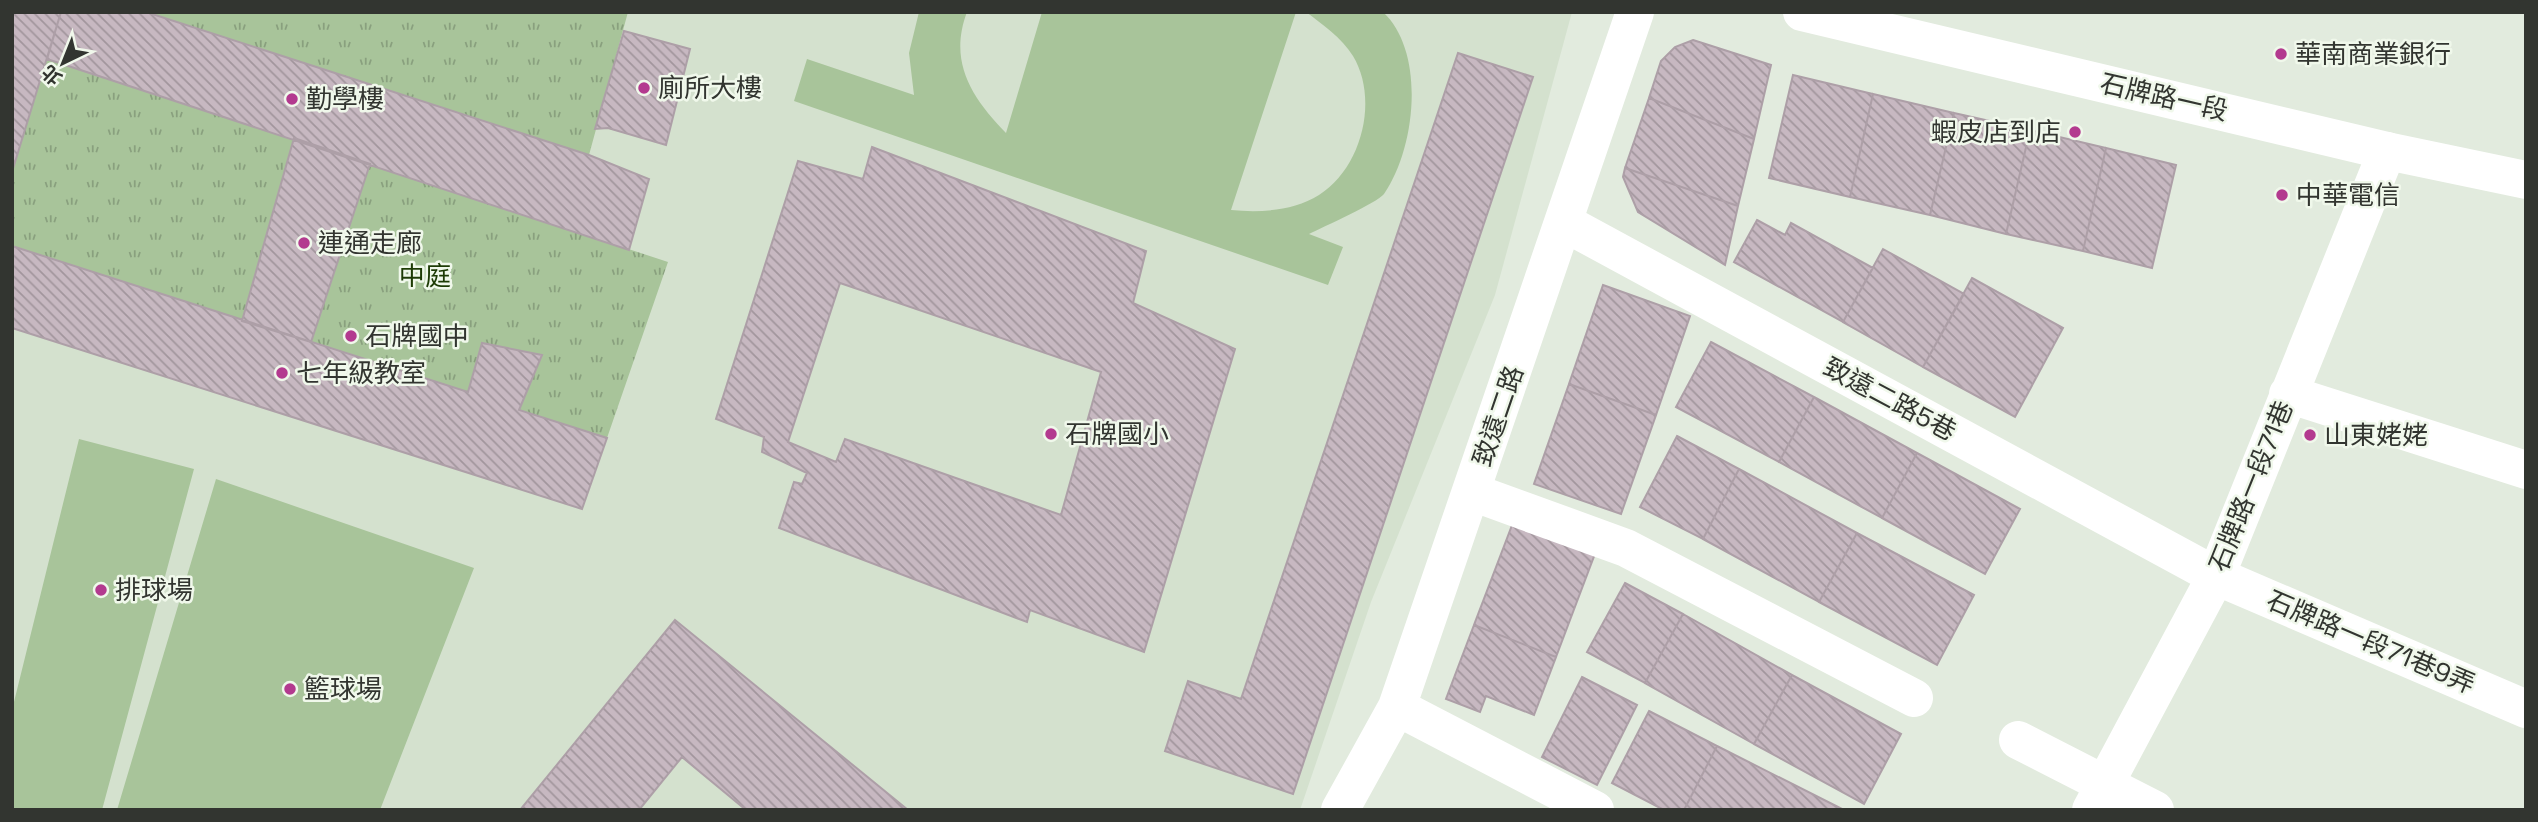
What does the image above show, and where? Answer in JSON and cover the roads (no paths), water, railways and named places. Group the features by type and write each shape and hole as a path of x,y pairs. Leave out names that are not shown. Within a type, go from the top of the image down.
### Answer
{"street":[{"name":"致遠二路","path":"1340,810 1397,707 1635,12"},
{"name":"石牌路一段","path":"1802,12 2387,151 2526,180"},
{"name":"石牌路一段71巷","path":"2098,796 2216,576 2387,151"},
{"name":"致遠二路5巷","path":"1563,222 2216,576"},
{"path":"2288,394 2526,470"},
{"path":"1472,492 1626,548 1914,698"},
{"name":"石牌路一段71巷9弄","path":"2216,576 2526,709"},
{"path":"1397,707 1595,810"},
{"path":"2018,740 2098,796 2155,810"}],"place":[{"name":"華南商業銀行","path":"2281,54"},
{"name":"廁所大樓","path":"644,88"},
{"name":"勤學樓","path":"292,99"},
{"name":"蝦皮店到店","path":"2075,132"},
{"name":"中華電信","path":"2282,195"},
{"name":"連通走廊","path":"304,243"},
{"name":"石牌國中","path":"351,336"},
{"name":"七年級教室","path":"282,373"},
{"name":"石牌國小","path":"1051,434"},
{"name":"山東姥姥","path":"2310,435"},
{"name":"排球場","path":"101,590"},
{"name":"籃球場","path":"290,689"}],"park label":[{"name":"中庭","path":"425,276"}]}
